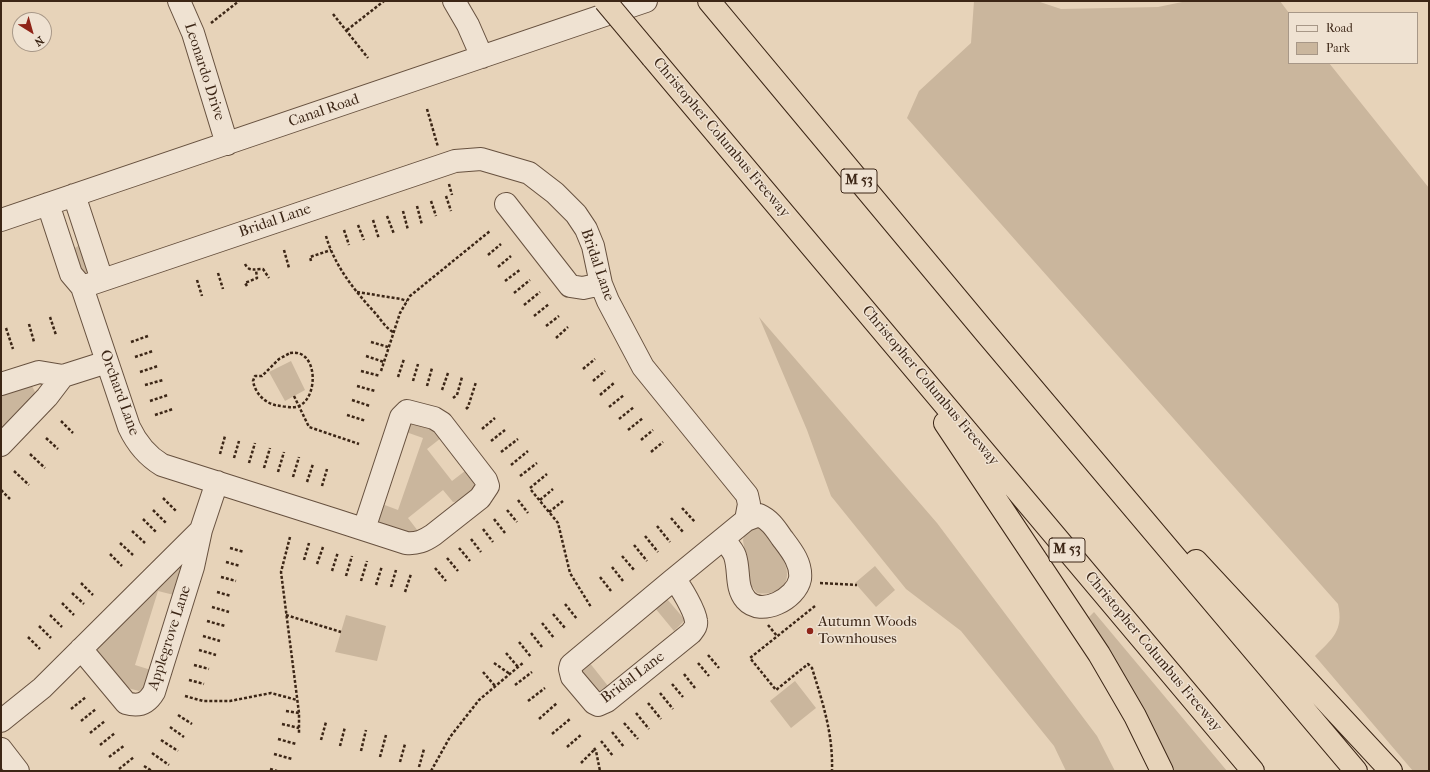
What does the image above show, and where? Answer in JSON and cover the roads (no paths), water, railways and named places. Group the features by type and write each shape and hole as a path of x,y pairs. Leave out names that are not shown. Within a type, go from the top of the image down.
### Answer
{"highway":[{"name":"Christopher Columbus Freeway","path":"605,1 1253,771"},
{"name":"M 53","path":"709,1 985,332 1356,771"},
{"path":"881,329 1099,654 1135,716 1162,771"},
{"path":"985,332 1391,771"}],"street":[{"name":"Leonardo Drive","path":"179,1 193,33 227,144"},
{"path":"454,1 468,25 482,57"},
{"name":"Canal Road","path":"1,220 646,1"},
{"name":"Bridal Lane","path":"92,283 455,161 469,159 495,162 529,173 555,193 576,214 586,229 593,246 601,284 608,301 644,367 747,495 770,521 794,554 799,566 800,580 795,590 782,602 767,606 755,606 747,601 742,594 739,585 735,554 723,539"},
{"path":"74,195 92,283"},
{"name":"Orchard Lane","path":"48,204 71,274 92,283 107,362 129,427 143,450 152,459 162,465 406,543 417,543 426,540 480,498 488,486 486,480 442,423 434,418 407,411 401,417 364,529"},
{"path":"506,204 570,286 583,288 601,284"},
{"path":"1,384 39,372 63,376 107,362"},
{"path":"1,445 47,397 63,376"},
{"name":"Applegrove Lane","path":"81,649 126,703 135,706 143,704 150,699 154,692 194,567 201,530 217,482"},
{"path":"746,520 749,504 747,495"},
{"path":"746,520 759,515 770,521"},
{"name":"Bridal Lane","path":"674,579 681,587 696,620 696,627 691,633 607,701 598,705 594,703 572,677 570,669 571,665 674,579 746,520"},
{"name":"Applegrove Lane","path":"1,721 42,688 201,530"},
{"path":"174,556 187,555 194,567"},
{"path":"1,749 18,771"}],"place":[{"name":"Autumn Woods Townhouses","path":"810,631"}]}
